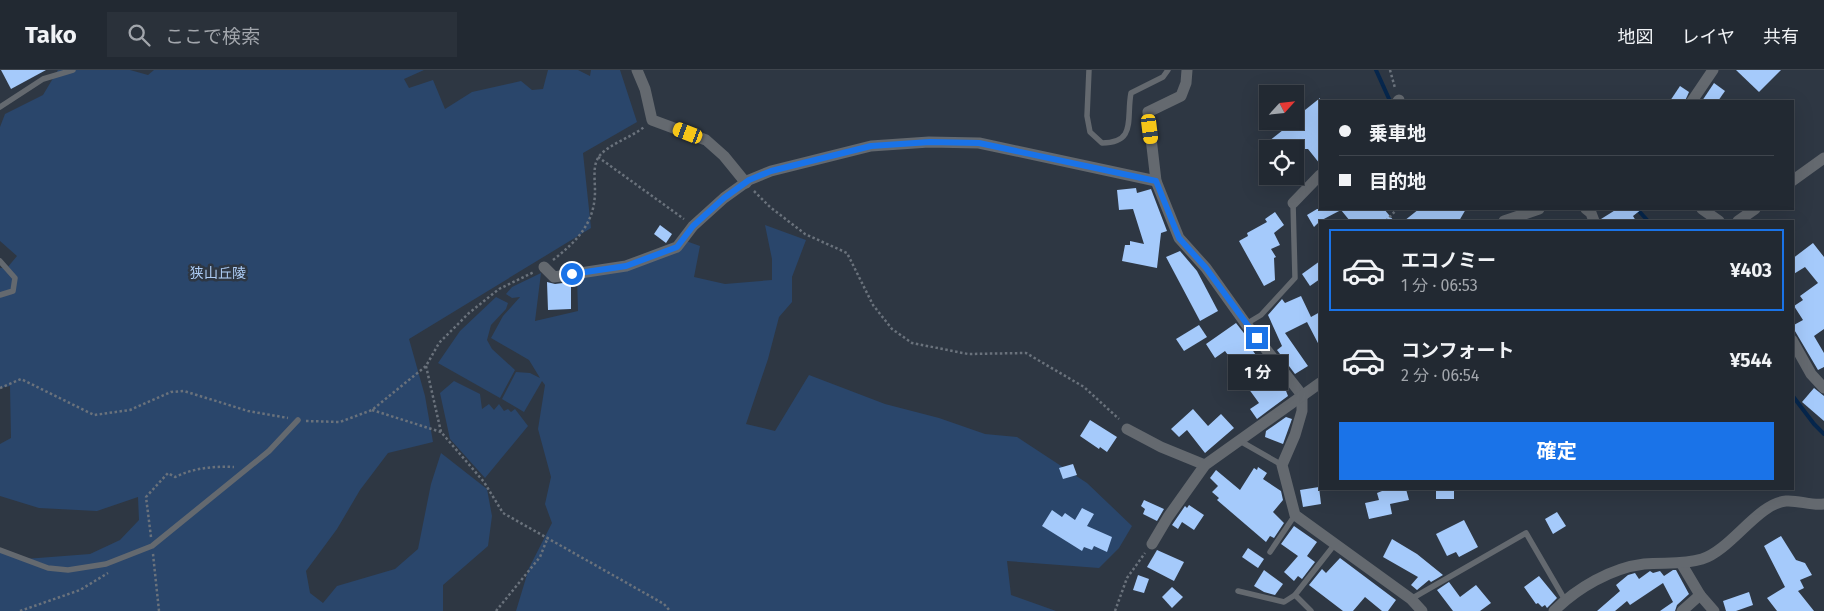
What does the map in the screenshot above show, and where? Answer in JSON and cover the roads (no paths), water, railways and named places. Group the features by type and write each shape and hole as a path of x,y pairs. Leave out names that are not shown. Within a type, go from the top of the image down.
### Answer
{"street":[{"path":"637,70 645,89 652,120 706,140 724,156 746,182"},
{"path":"1187,70 1186,83 1181,96 1148,112 1156,181 1179,238 1206,268 1246,324 1302,395 1302,411 1295,435 1282,465 1295,515 1411,599 1422,611"},
{"path":"1693,100 1710,71"},
{"path":"544,267 554,278 626,266 677,247 693,226 724,198 746,182 771,171 871,146 930,142 979,143 1156,181"},
{"path":"1794,180 1824,158"},
{"path":"1293,203 1319,176"},
{"path":"1507,220 1536,210"},
{"path":"1704,210 1718,220"},
{"path":"1739,220 1754,210"},
{"path":"1794,344 1811,374 1824,388"},
{"path":"1152,544 1168,517 1205,465 1319,384"},
{"path":"1127,429 1161,447 1205,465"},
{"path":"1781,490 1785,501"},
{"path":"1554,611 1565,600 1610,573 1644,564 1681,563 1703,559 1722,548 1763,511 1785,501 1824,504"},
{"path":"1681,563 1700,595 1714,611"},
{"path":"1682,611 1700,595"}],"lane":[{"path":"0,107 42,79 73,70"},
{"path":"1089,70 1087,116 1090,132 1102,143 1115,143 1123,138 1129,128 1131,93 1163,77 1168,70"},
{"path":"1246,324 1261,315 1296,278 1293,203"},
{"path":"0,261 15,278 13,291 0,295"},
{"path":"0,550 48,568 68,570 106,564 152,546 269,451 298,420"},
{"path":"1240,441 1282,465"},
{"path":"1270,552 1295,515"},
{"path":"1411,599 1526,533 1565,600"},
{"path":"1238,591 1284,602 1295,595 1335,544"},
{"path":"1295,595 1311,611"}],"waterway":[{"path":"1376,70 1390,100"},
{"path":"1638,210 1647,220"},
{"path":"1794,398 1824,434"}],"park label":[{"name":"狭山丘陵","path":"218,273"}]}
